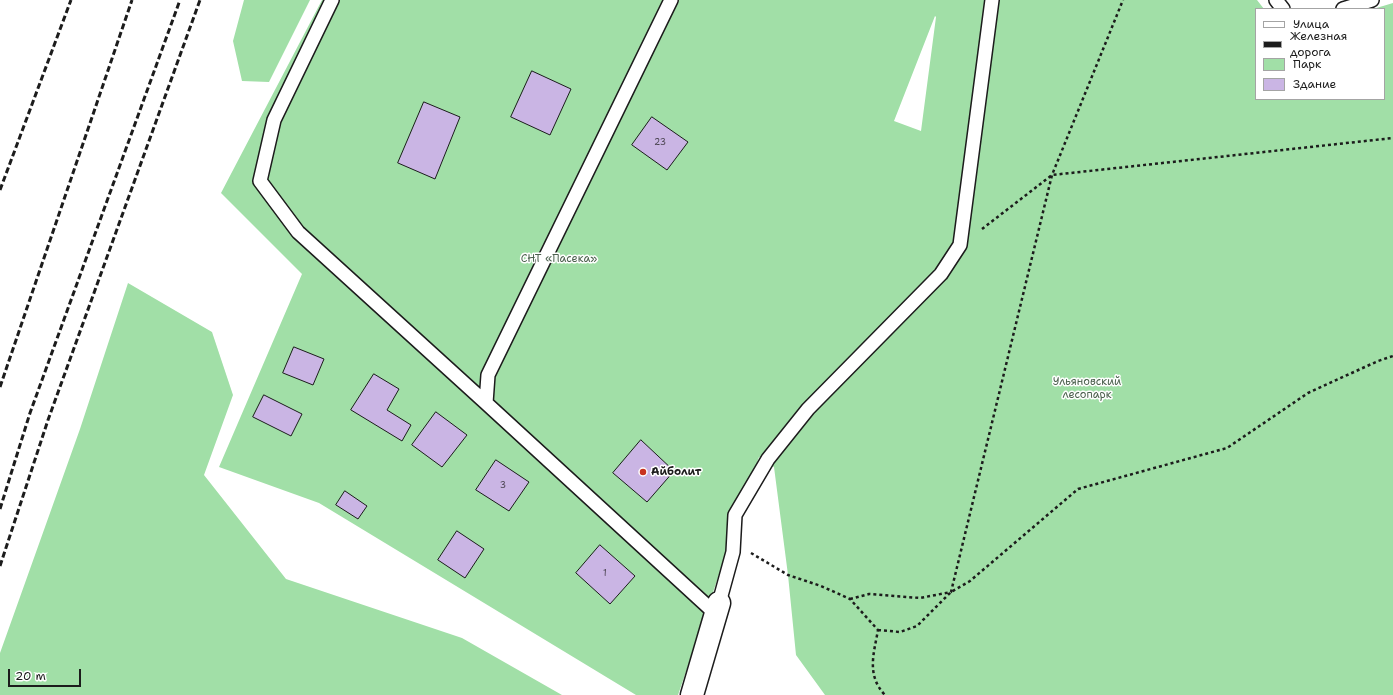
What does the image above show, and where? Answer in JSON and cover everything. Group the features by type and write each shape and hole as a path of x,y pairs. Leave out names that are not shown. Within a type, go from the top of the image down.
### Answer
{"street":[{"path":"692,695 718,609"}],"lane":[{"path":"332,0 274,120 260,181 298,232 486,403 718,609 733,552 735,515 768,459 808,409 941,274 960,245 992,0"},
{"path":"486,403 488,375 671,0"},
{"path":"1276,0 1282,8"},
{"path":"1346,8 1372,0"}],"path":[{"path":"951,592 1052,175 1122,0"},
{"path":"960,245 1052,175 1393,138"},
{"path":"733,552 749,552 788,575 821,586 850,599 878,630 900,632 917,626 951,592 970,581 1078,489 1227,448 1308,393 1378,361 1393,356"},
{"path":"850,599 868,594 920,598 951,592"},
{"path":"878,630 872,666 874,679 885,695"}],"green space":[{"path":"244,0 310,0 269,82 242,81 233,41"},
{"name":"Ульяновский лесопарк","path":"322,0 1257,0 1263,8 1255,8 1255,100 1385,100 1385,8 1376,8 1393,3 1393,695 825,695 796,655 788,575 774,467 759,457 678,695 636,695 319,503 219,467 302,274 221,193","holes":["935,16 936,17 921,131 894,121"]},
{"path":"128,283 212,332 233,395 204,475 286,579 462,638 562,695 0,695 0,653 80,429"}],"building":[{"path":"532,71 571,89 550,135 511,117"},
{"path":"424,102 460,117 435,179 398,163"},
{"path":"652,117 688,142 667,170 632,145"},
{"path":"294,347 324,359 313,385 283,373"},
{"path":"374,374 399,389 387,410 411,425 402,441 351,410"},
{"path":"264,395 302,414 291,436 253,417"},
{"path":"436,412 467,435 442,467 412,445"},
{"name":"Айболит","path":"641,440 674,471 647,502 613,473"},
{"path":"496,460 529,482 509,511 476,490"},
{"path":"345,491 367,506 358,519 336,505"},
{"path":"457,531 484,549 465,578 438,560"},
{"path":"600,545 635,576 610,604 576,573"}],"railway":[{"path":"0,190 71,0"},
{"path":"0,387 132,0"},
{"path":"0,509 30,413 180,0"},
{"path":"0,566 48,420 200,0"}],"place":[{"name":"Айболит","path":"643,472"}],"park label":[{"name":"СНТ «Пасека»","path":"559,259"}]}
